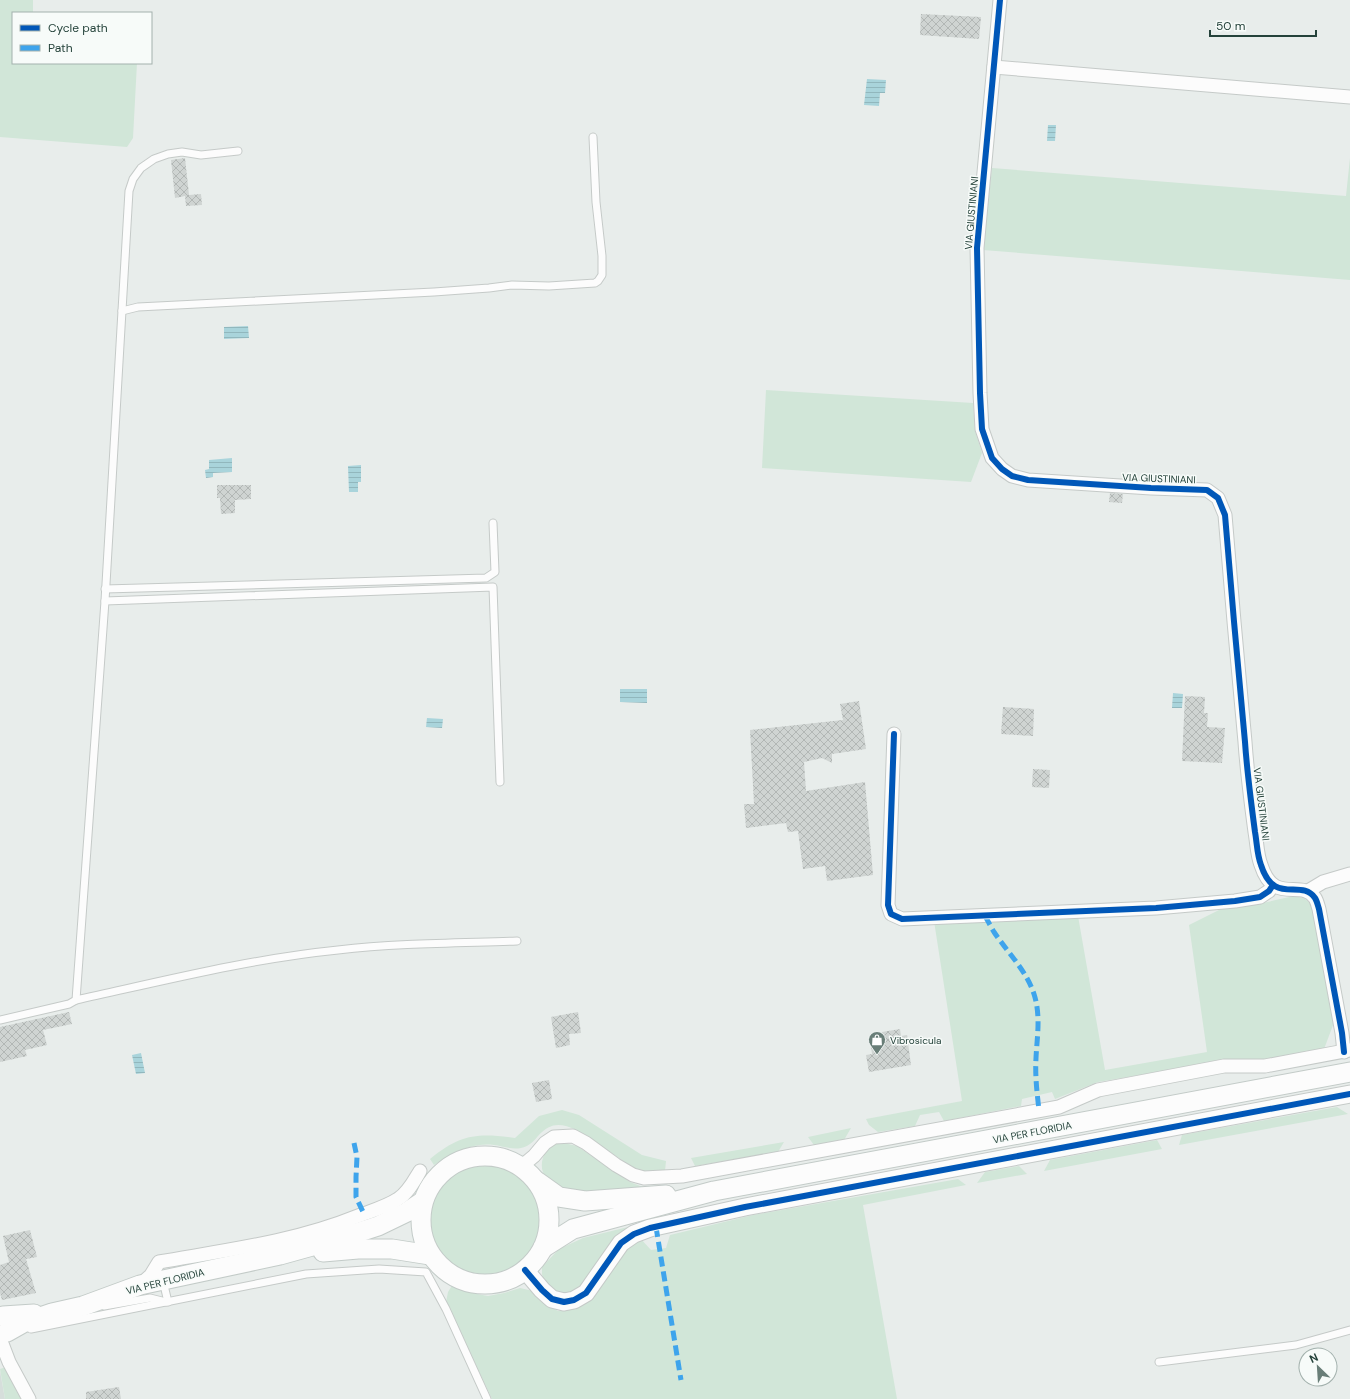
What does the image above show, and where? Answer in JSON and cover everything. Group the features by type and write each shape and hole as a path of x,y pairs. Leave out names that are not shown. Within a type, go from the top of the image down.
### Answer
{"main road":[{"name":"VIA PER FLORIDIA","path":"714,1192 1350,1072"},
{"path":"537,1181 545,1197 549,1214 548,1231 543,1248 535,1260 525,1270 507,1280 485,1284 464,1281 444,1271 430,1255 420,1229 422,1202 431,1184 445,1169 463,1159 483,1155 503,1158 522,1166 537,1181 559,1197 585,1201 714,1192"},
{"path":"543,1248 573,1230 714,1192"},
{"path":"280,1255 378,1226 407,1212 422,1202"},
{"path":"280,1255 358,1249 392,1249 430,1255"},
{"name":"VIA PER FLORIDIA","path":"5,1327 52,1313 83,1306 140,1285 280,1255"}],"street":[{"name":"VIA GIUSTINIANI","path":"1000,0 977,248 982,429 992,458 1002,469 1012,476 1028,480 1206,490 1218,498 1225,516 1252,811 1260,864 1266,876 1273,885"},
{"path":"994,67 1350,97"},
{"path":"894,734 888,905 891,914 902,919 1156,908 1235,901 1260,897 1269,891 1273,885 1283,890 1308,891 1323,882 1350,874"},
{"path":"522,1166 534,1156 545,1143 554,1137 574,1136 633,1175 644,1178 682,1176 1059,1106 1098,1090 1224,1066 1265,1066 1347,1051 1319,909 1315,898 1308,891"},
{"path":"525,1270 552,1299 564,1302 574,1300 586,1293 621,1243 634,1234 650,1228 745,1207 1350,1094"},
{"path":"140,1285 151,1275 159,1262 273,1242 312,1233 384,1206 399,1199 412,1185 420,1171"},
{"path":"5,1327 10,1362 30,1399"}],"lane":[{"path":"122,311 138,307 434,292 512,285 549,286 594,283 598,281 602,275 602,256 596,202 593,137"},
{"path":"76,1000 105,601 129,191 132,179 141,168 168,154 182,152 201,155 238,151"},
{"path":"105,589 486,578 495,572 494,523"},
{"path":"105,601 493,588 500,782"},
{"path":"0,1020 69,1004 76,1000 256,961 324,952 428,944 517,941"},
{"path":"5,1327 25,1330 306,1274 379,1269 426,1272 446,1309 487,1399"},
{"path":"163,1280 168,1302"},
{"path":"83,1306 110,1306 150,1298 168,1302"},
{"path":"1159,1362 1296,1345 1350,1330"}],"shaded area":[{"path":"0,1371 5,1399 0,1399"}],"green space":[{"path":"0,0 33,0 33,12 12,12 12,64 137,64 133,138 127,147 0,137"},
{"path":"1350,158 1350,280 983,250 992,168 1346,196"},
{"path":"766,390 973,403 975,431 982,453 971,482 762,468"},
{"path":"1294,896 1301,897 1306,900 1310,903 1313,909 1335,1020 1324,1049 1262,1060 1235,1059 1098,1082 1055,1099 1052,1092 1022,1099 1021,1106 944,1121 939,1112 920,1115 915,1126 878,1132 869,1125 866,1119 962,1101 934,921 1078,916 1105,1070 1207,1052 1189,925 1221,909 1258,904"},
{"path":"1337,1107 1348,1114 1179,1145 1182,1135"},
{"path":"562,1110 579,1115 642,1155 666,1161 665,1171 646,1173 634,1168 577,1130 561,1125 547,1128 531,1144 521,1148 478,1145 462,1149 434,1165 430,1159 451,1144 470,1137 502,1136 515,1138 539,1116"},
{"path":"851,1128 844,1140 814,1145 808,1137"},
{"path":"1157,1140 1162,1149 1044,1171 1050,1160"},
{"path":"784,1142 778,1152 695,1166 691,1158"},
{"path":"564,1143 577,1146 630,1182 643,1187 588,1192 561,1187 545,1176 542,1169 542,1161 543,1157 551,1147 556,1144"},
{"path":"485,1163 506,1167 525,1179 537,1198 541,1219 537,1240 525,1259 506,1271 485,1275 464,1271 445,1259 433,1240 429,1219 433,1198 445,1179 464,1167"},
{"path":"1019,1166 1027,1174 977,1183 985,1172"},
{"path":"958,1179 966,1185 863,1205 897,1399 492,1399 446,1302 448,1292 453,1284 477,1294 488,1296 520,1288 533,1291 548,1305 558,1311 569,1310 581,1306 623,1250 640,1238 651,1250 666,1248 670,1235 753,1215"},
{"path":"628,1227 611,1241 582,1287 572,1293 564,1294 557,1292 544,1281 542,1267 559,1249 583,1238"},
{"path":"6,1367 22,1399 5,1399 0,1369"}],"water":[{"path":"867,79 886,80 885,93 880,93 879,106 864,105"},
{"path":"1048,125 1056,125 1055,141 1047,141"},
{"path":"248,326 249,338 224,339 224,327"},
{"path":"232,458 232,472 213,473 213,477 206,478 205,470 209,469 209,460"},
{"path":"361,465 361,482 358,482 358,492 349,492 348,466"},
{"path":"620,689 647,689 647,703 620,702"},
{"path":"1173,693 1183,694 1182,708 1172,708"},
{"path":"427,718 443,719 442,728 426,727"},
{"path":"141,1053 145,1073 136,1074 132,1055"}],"building":[{"path":"921,14 981,17 979,39 920,35"},
{"path":"185,158 189,195 201,194 202,205 186,206 185,196 175,198 171,160"},
{"path":"217,485 251,485 251,499 235,500 235,513 221,514 220,498 217,498"},
{"path":"1110,493 1123,494 1122,503 1109,502"},
{"path":"1185,696 1205,697 1204,713 1208,713 1207,727 1225,728 1222,763 1182,761"},
{"path":"859,701 866,749 832,754 832,763 822,758 804,762 806,791 865,782 873,875 827,881 825,866 803,869 798,831 788,832 786,823 746,828 744,804 754,804 750,730 843,720 840,704"},
{"path":"1003,707 1034,709 1033,736 1001,734"},
{"path":"1033,769 1050,770 1049,788 1032,787"},
{"path":"69,1012 72,1024 43,1030 47,1045 25,1050 27,1056 0,1062 0,1027"},
{"path":"578,1012 581,1033 569,1034 570,1045 556,1048 551,1017"},
{"path":"900,1029 901,1036 907,1035 911,1065 869,1072 866,1055 872,1054 871,1046 884,1044 882,1032"},
{"path":"549,1080 552,1099 536,1102 532,1083"},
{"path":"30,1230 37,1257 26,1259 36,1293 2,1300 0,1293 0,1265 9,1262 3,1236"},
{"path":"119,1387 121,1399 86,1399 86,1392"}],"marked path":[{"path":"985,916 994,932 1022,969 1034,994 1038,1018 1036,1071 1039,1110"},
{"path":"354,1143 357,1157 356,1197 364,1214"},
{"path":"656,1227 681,1380"}],"cycle path":[{"path":"1000,0 977,248 982,429 992,458 1002,469 1012,476 1028,480 1207,490 1218,498 1225,515 1247,764 1259,857 1266,877 1273,885 1280,888 1302,890 1315,898 1319,909 1342,1033 1344,1052"},
{"path":"894,734 888,905 891,914 902,919 1156,908 1235,901 1260,897 1269,891 1273,885"},
{"path":"525,1270 552,1299 564,1302 574,1300 586,1293 621,1243 634,1234 650,1228 745,1207 1350,1094"}],"place":[{"name":"Vibrosicula","path":"877,1055"}]}
